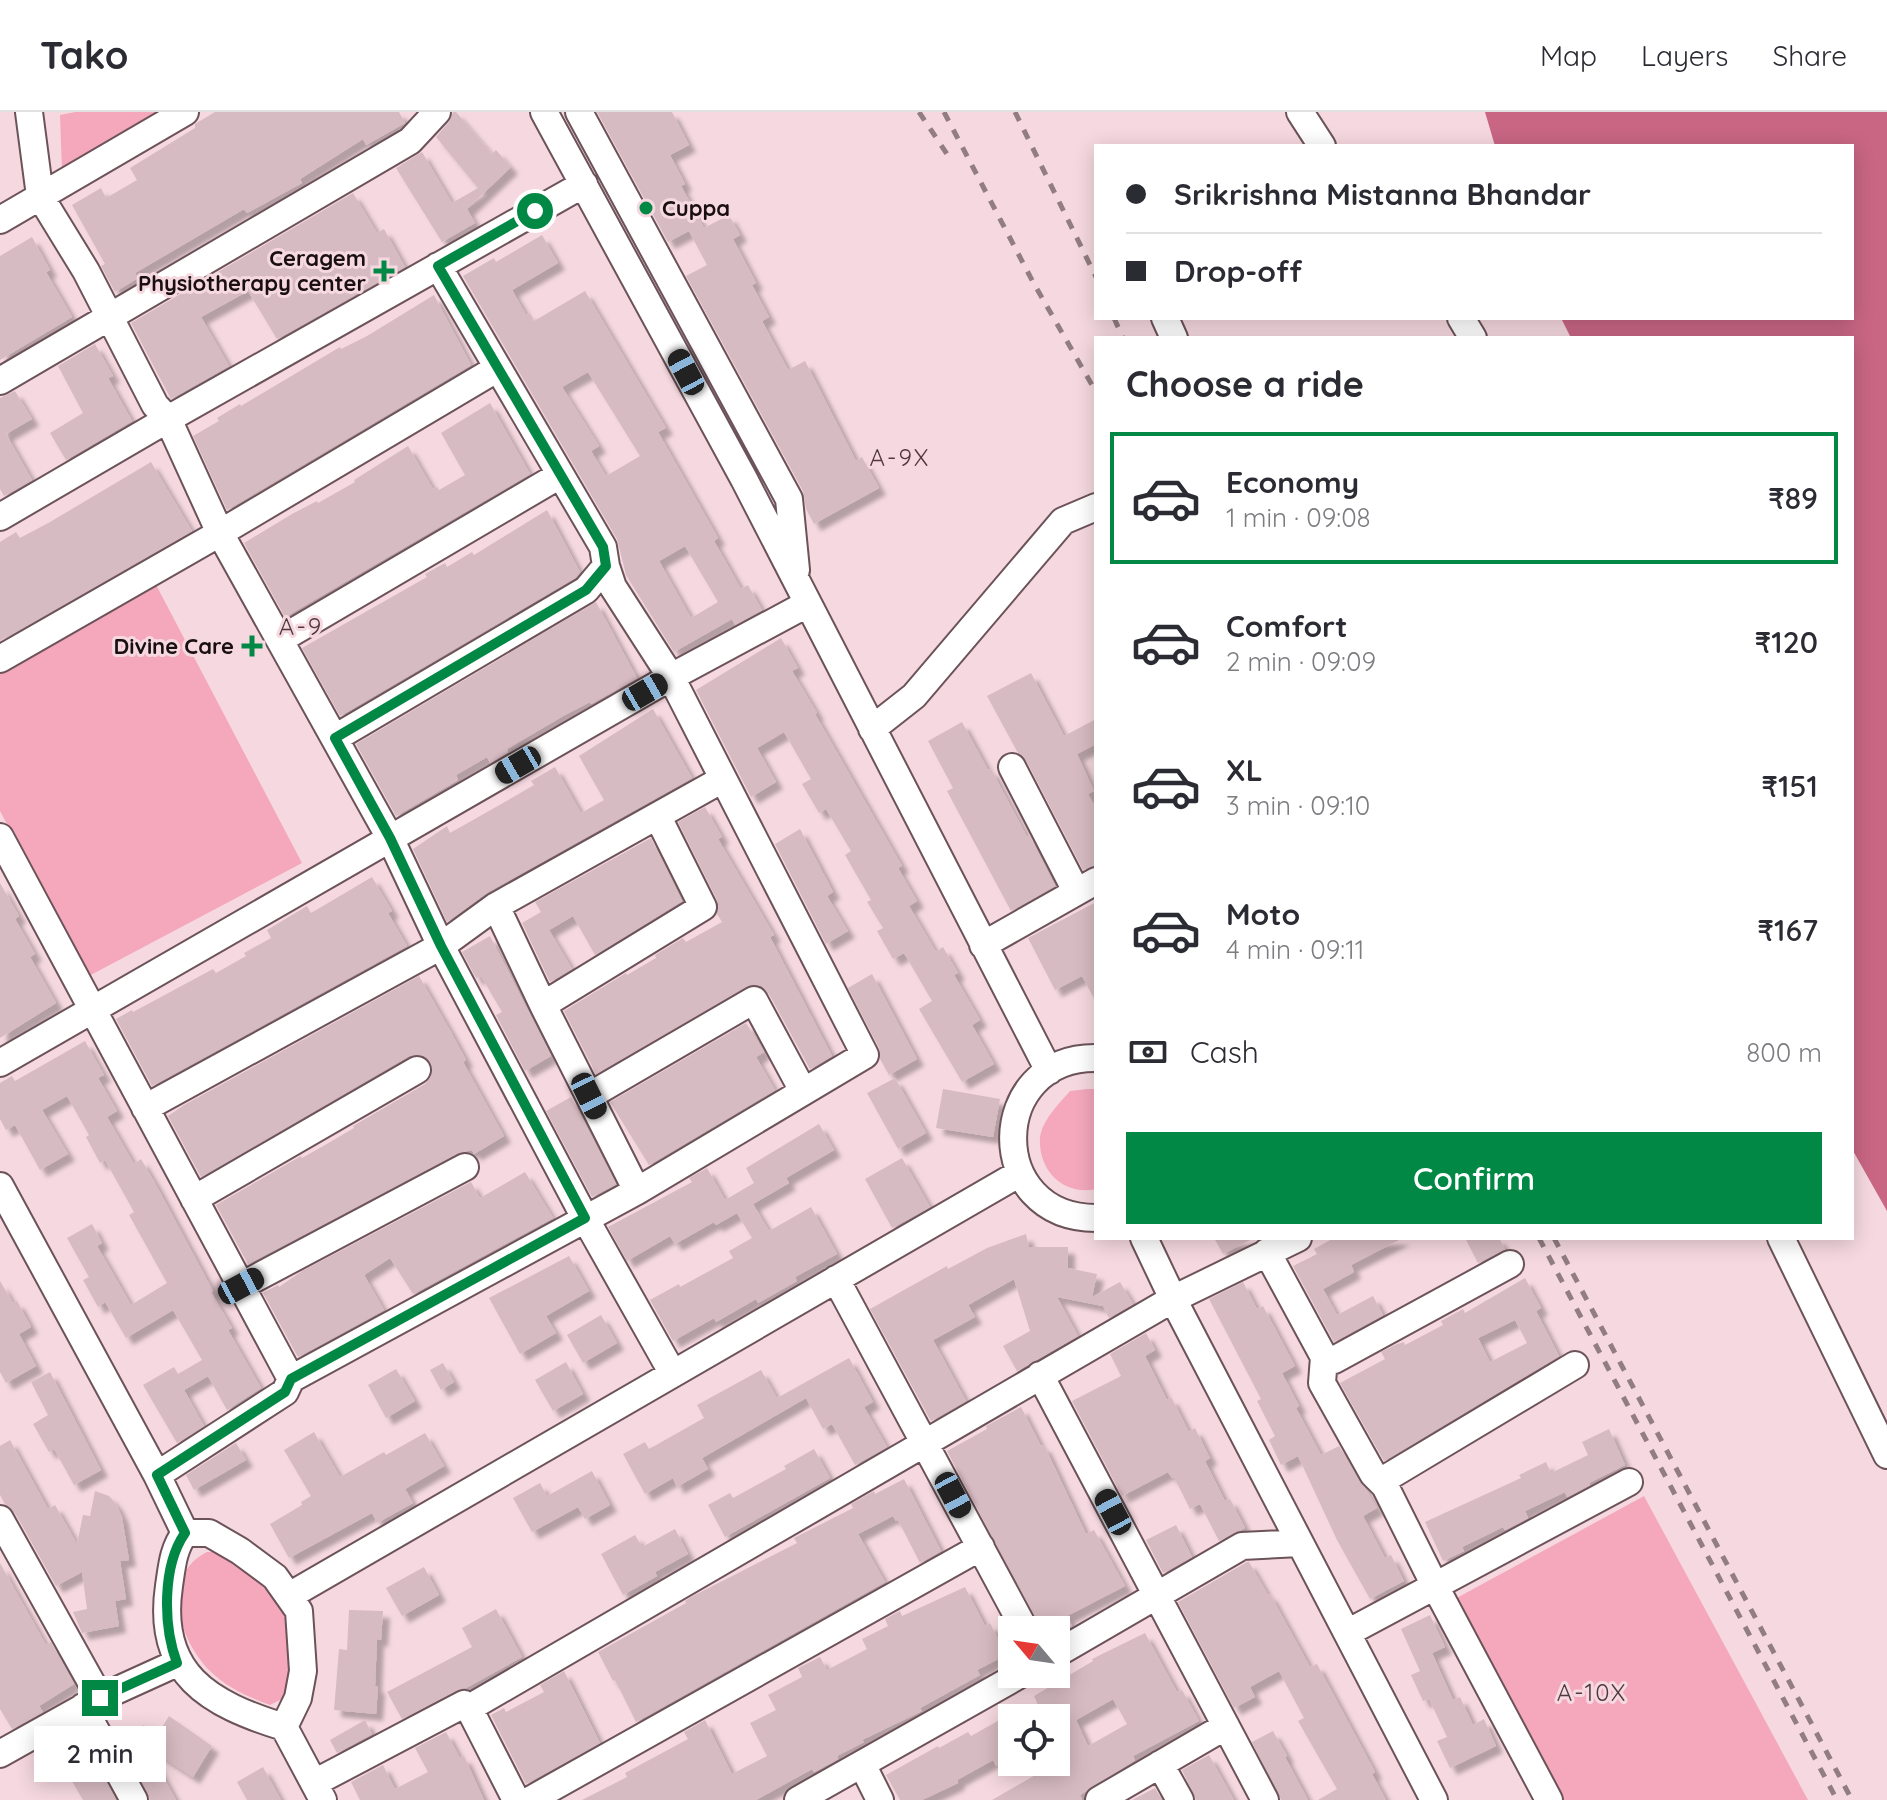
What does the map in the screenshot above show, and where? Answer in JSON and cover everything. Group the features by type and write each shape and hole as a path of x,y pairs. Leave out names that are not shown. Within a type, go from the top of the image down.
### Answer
{"street":[{"path":"29,112 40,196 86,271 155,405 168,419 220,533 390,838 441,946 585,1218 673,1374"},
{"path":"0,220 185,112"},
{"path":"0,381 410,141 437,112"},
{"path":"579,112 789,499 802,595"},
{"path":"1300,112 1321,144"},
{"path":"544,113 744,479 1049,1071"},
{"path":"0,517 584,184"},
{"path":"157,1475 285,1392 291,1379 637,1191 865,1055 671,677 613,587 603,547 438,266"},
{"path":"0,659 498,368"},
{"path":"281,639 560,475"},
{"path":"872,729 914,696 1063,521 1094,508"},
{"path":"335,738 586,590 606,566"},
{"path":"0,1063 671,677 802,595"},
{"path":"983,945 1086,886 1012,767"},
{"path":"145,1108 441,946 496,906 723,779"},
{"path":"543,1005 703,907 658,817"},
{"path":"0,837 291,1379"},
{"path":"496,906 637,1191"},
{"path":"589,1096 754,1000 803,1091"},
{"path":"1094,1058 1077,1059 1049,1071 1028,1091 1015,1117 1012,1145 1020,1173 1039,1199 1067,1215 1094,1218"},
{"path":"194,1199 417,1070"},
{"path":"241,1286 465,1167"},
{"path":"289,1596 1020,1173"},
{"path":"0,1186 157,1475 185,1533"},
{"path":"1145,1240 1434,1800"},
{"path":"469,1708 1173,1299 1294,1240"},
{"path":"1782,1240 1887,1455"},
{"path":"1267,1252 1324,1357 1322,1383 1373,1474 1385,1486 1549,1800"},
{"path":"1324,1357 1334,1360 1510,1264"},
{"path":"836,1279 1018,1616"},
{"path":"1385,1486 1388,1477 1575,1365"},
{"path":"1040,1375 1265,1800"},
{"path":"1347,1633 1629,1482"},
{"path":"185,1533 209,1533 240,1551 275,1577 299,1611 303,1671 298,1698 284,1727"},
{"path":"185,1533 175,1547 167,1603 169,1642 177,1663 192,1682 250,1717 284,1727 318,1792 464,1704 469,1708 516,1800"},
{"path":"4,1535 91,1702 134,1800"},
{"path":"1070,1646 1242,1546 1300,1543"},
{"path":"530,1800 981,1547"},
{"path":"0,1754 91,1702 177,1663"},
{"path":"798,1800 998,1687"},
{"path":"1099,1800 1226,1726"},
{"path":"862,1764 880,1800"},
{"path":"1160,1764 1180,1800"}],"shaded area":[{"path":"75,112 163,112 62,171 60,115"},
{"path":"1485,112 1887,112 1887,1211 1854,1153 1854,336 1570,336 1562,320 1854,320 1854,144 1494,144"},
{"path":"153,579 302,863 87,977 0,811 0,663"},
{"path":"1094,1089 1094,1189 1073,1189 1064,1185 1043,1161 1041,1131 1070,1091"},
{"path":"1644,1496 1808,1800 1560,1800 1453,1600"},
{"path":"207,1552 227,1552 253,1567 289,1618 296,1678 284,1698 270,1705 216,1677 199,1658 183,1626 179,1592 183,1576 192,1563"}],"building":[{"path":"215,112 399,112 405,123 366,145 363,139 300,179 302,183 247,213 244,209 135,273 138,278 115,292 101,266 105,264 72,205 101,188 106,198 137,180 130,168"},
{"path":"453,112 492,154 496,150 511,167 467,209 475,223 442,242 396,168 422,152 452,203 478,188 436,137"},
{"path":"597,112 672,112 689,145 670,155 685,184 681,186 704,228 729,215 740,235 733,239 756,283 752,285 769,317 762,321 788,370 805,361 856,461 862,457 879,488 814,524 806,509 803,491 686,276 707,265 689,231 668,242"},
{"path":"353,193 377,233 384,229 405,267 277,339 248,291 201,317 229,366 171,399 131,323"},
{"path":"542,235 558,263 512,290 526,315 530,313 534,321 585,291 666,428 658,432 718,538 714,541 741,589 748,585 762,610 735,625 732,619 674,652 626,575 617,539 463,276 494,258 496,262","holes":["588,372 640,456 606,476 591,451 599,446 562,387","685,546 718,602 691,618 659,561"]},
{"path":"32,237 50,270 46,272 72,317 0,360 0,256"},
{"path":"434,295 471,365 227,510 193,436 240,404 340,347 367,336"},
{"path":"95,344 113,376 108,378 132,421 66,460 50,433 83,413 58,366"},
{"path":"15,391 32,419 6,434 32,480 4,496 0,489 0,398"},
{"path":"490,403 530,474 285,617 244,543 355,482 408,446 433,489 437,487 439,490 465,475 441,433"},
{"path":"151,462 192,531 0,641 0,542 16,532 20,538"},
{"path":"547,510 580,572 575,578 340,716 302,648 427,577 425,574 445,563 447,567 472,552 474,555"},
{"path":"596,602 637,678 563,716 507,749 508,752 490,763 487,757 456,775 458,780 396,816 356,744"},
{"path":"781,638 798,668 792,671 902,866 898,868 917,901 909,906 936,952 943,947 958,973 954,975 980,1020 972,1025 994,1064 962,1082 919,1009 932,1001 904,953 893,959 877,931 883,928 845,855 851,851 826,809 819,813 802,784 811,779 784,732 757,748 776,782 751,797 696,690"},
{"path":"1031,673 1064,736 1094,720 1094,745 1077,754 1094,791 1088,794 1094,805 1094,866 1083,870 1026,760 1018,753 987,696"},
{"path":"653,709 692,778 488,892 447,922 413,849 447,826 450,833 503,803 534,785 531,781 555,767 581,813 604,800 579,756"},
{"path":"962,722 1027,837 1029,835 1055,886 1011,911 947,791 953,788 928,741"},
{"path":"705,807 722,837 718,839 774,935 770,937 832,1056 810,1069 768,992 762,986 753,984 596,1074 564,1011 656,958 655,955 683,938 686,942 722,922 717,914 717,900 678,822"},
{"path":"800,829 833,892 827,896 848,931 826,944 775,844"},
{"path":"651,838 682,901 595,955 573,916 549,930 572,969 550,982 522,923 541,912 535,902"},
{"path":"372,877 392,911 388,913 407,946 152,1086 116,1019 213,969 216,973 271,938 267,930 307,906 311,913"},
{"path":"0,883 19,916 15,919 35,954 30,957 56,1003 0,1038"},
{"path":"1094,903 1094,998 1082,976 1055,990 1028,938"},
{"path":"490,936 551,1056 525,1071 496,1015 502,1012 481,976 476,978 462,952"},
{"path":"872,974 917,1059 889,1075 880,1059 879,1048 848,988"},
{"path":"419,976 504,1136 474,1154 472,1150 458,1153 248,1264 216,1205 325,1145 425,1084 431,1077 431,1063 424,1056 409,1056 201,1177 168,1116"},
{"path":"746,1023 764,1052 756,1057 775,1090 649,1165 610,1102"},
{"path":"85,1041 104,1075 98,1078 117,1111 107,1117 134,1164 141,1159 155,1183 232,1328 228,1330 261,1388 227,1410 208,1376 184,1390 204,1426 177,1443 143,1385 174,1367 178,1374 202,1360 173,1310 126,1338 105,1302 98,1307 83,1280 89,1277 67,1238 92,1224 102,1243 97,1246 131,1305 167,1283 129,1215 134,1212 105,1160 100,1163 86,1137 89,1135 67,1096 42,1110 68,1154 40,1170 15,1125 6,1130 0,1119 0,1083 12,1076 15,1081"},
{"path":"895,1078 926,1133 898,1149 867,1093"},
{"path":"943,1089 1000,1099 993,1137 936,1128"},
{"path":"571,1097 616,1184 592,1197 546,1111"},
{"path":"819,1124 834,1150 786,1178 789,1183 753,1204 769,1231 811,1207 837,1254 795,1277 797,1281 758,1303 756,1299 716,1322 714,1318 673,1341 650,1300 733,1258 729,1251 752,1238 737,1213 675,1244 670,1236 627,1261 608,1227 692,1182 689,1178 707,1168 725,1200 754,1183 746,1168"},
{"path":"902,1158 930,1207 892,1228 865,1179"},
{"path":"525,1172 553,1218 413,1294 390,1258 364,1275 384,1310 298,1357 263,1293 471,1182 480,1198"},
{"path":"1026,1234 1029,1247 1068,1247 1068,1268 1097,1274 1092,1297 1120,1282 1133,1304 1109,1318 1103,1306 1057,1297 1078,1336 1017,1371 1003,1346 1030,1331 1014,1279 968,1305 975,1317 933,1340 966,1401 931,1421 870,1309 947,1266 948,1269 987,1248"},
{"path":"1215,1240 1250,1240 1223,1254"},
{"path":"1330,1240 1399,1240 1351,1265 1354,1272 1323,1289 1337,1315 1373,1296 1383,1315 1334,1342 1293,1266 1317,1254 1314,1249"},
{"path":"1466,1240 1500,1240 1505,1249 1478,1263"},
{"path":"569,1256 589,1291 546,1316 556,1333 520,1354 489,1298"},
{"path":"1525,1278 1541,1308 1536,1311 1559,1356 1384,1461 1340,1383 1385,1359 1381,1352 1397,1344 1404,1342 1405,1345 1443,1325 1441,1321 1463,1309 1465,1313","holes":["1515,1320 1527,1343 1490,1362 1478,1338"]},
{"path":"0,1281 13,1303 17,1301 31,1327 19,1334 36,1366 6,1383 0,1372"},
{"path":"1243,1282 1257,1309 1263,1306 1295,1366 1282,1373 1321,1455 1339,1446 1377,1508 1363,1516 1385,1558 1391,1555 1404,1581 1370,1599 1337,1540 1298,1456 1281,1465 1269,1440 1275,1436 1257,1401 1261,1399 1209,1299"},
{"path":"601,1315 617,1343 583,1363 567,1335"},
{"path":"1146,1333 1155,1350 1145,1356 1167,1400 1171,1397 1189,1432 1195,1428 1210,1458 1205,1461 1225,1501 1230,1499 1245,1528 1219,1541 1200,1504 1190,1509 1174,1477 1168,1472 1122,1496 1072,1401 1121,1376 1110,1354"},
{"path":"849,1358 873,1402 864,1407 887,1447 855,1465 832,1424 823,1429 806,1398 702,1458 708,1469 677,1487 673,1478 645,1494 623,1454 645,1442 649,1449 704,1418 697,1405 761,1370 777,1398"},
{"path":"566,1362 583,1394 553,1411 535,1380"},
{"path":"443,1363 454,1382 441,1390 430,1370"},
{"path":"396,1369 415,1401 386,1418 368,1385"},
{"path":"50,1372 101,1470 74,1485 54,1449 49,1452 33,1424 48,1415 31,1382"},
{"path":"1021,1407 1041,1446 1044,1445 1086,1534 1094,1530 1125,1586 1067,1616 1034,1616 947,1451 987,1429 986,1426"},
{"path":"1609,1429 1625,1465 1567,1497 1565,1492 1525,1511 1528,1518 1462,1547 1464,1551 1443,1561 1425,1522 1521,1478 1519,1475 1546,1462 1551,1473 1588,1455 1582,1442"},
{"path":"314,1432 340,1477 425,1433 444,1466 405,1489 413,1503 377,1523 372,1513 289,1558 270,1524 311,1496 284,1450"},
{"path":"10,1440 48,1509 55,1505 77,1544 83,1515 90,1516 95,1491 109,1496 116,1504 122,1517 129,1560 120,1561 126,1599 115,1601 119,1626 82,1633 73,1612 87,1609 82,1572 56,1586 14,1511 5,1504 0,1495 0,1446"},
{"path":"236,1443 246,1460 194,1490 186,1475"},
{"path":"814,1449 830,1478 725,1537 708,1505 730,1493 733,1498 786,1469 784,1466"},
{"path":"592,1471 610,1505 585,1519 578,1507 532,1532 513,1498 540,1483 547,1496"},
{"path":"904,1479 941,1551 920,1563 893,1516 858,1534 885,1582 636,1722 598,1652 686,1603 691,1597 797,1543 794,1538 853,1508 851,1504"},
{"path":"1176,1525 1192,1557 1163,1573 1146,1540"},
{"path":"675,1529 688,1554 623,1595 601,1554 635,1535 642,1547"},
{"path":"1247,1562 1270,1594 1310,1667 1317,1664 1375,1772 1372,1774 1386,1800 1318,1800 1337,1789 1298,1721 1304,1718 1279,1671 1250,1687 1255,1697 1234,1708 1178,1602"},
{"path":"0,1563 46,1645 51,1642 74,1684 39,1706 43,1712 12,1729 0,1709"},
{"path":"424,1567 439,1595 402,1616 386,1588"},
{"path":"965,1587 985,1626 990,1623 998,1639 998,1659 977,1670 980,1675 920,1708 922,1711 862,1740 864,1742 837,1756 838,1759 814,1772 812,1769 756,1800 582,1800 627,1777 625,1773 688,1739 684,1732 705,1720 732,1774 767,1756 750,1723 776,1710 768,1695 802,1677 798,1668 820,1657 827,1670 867,1649 862,1639 888,1626 885,1619 900,1611 902,1616"},
{"path":"496,1609 522,1657 402,1719 387,1692 472,1647 462,1628"},
{"path":"349,1610 383,1611 381,1640 377,1639 376,1714 334,1710 339,1649 347,1650"},
{"path":"1430,1615 1445,1647 1432,1653 1453,1700 1460,1697 1473,1725 1484,1719 1496,1746 1450,1768 1437,1741 1447,1737 1429,1699 1423,1701 1411,1675 1420,1671 1401,1629"},
{"path":"1145,1633 1177,1692 1182,1690 1199,1721 1133,1756 1135,1760 1080,1795 1082,1800 992,1800 1034,1776 1070,1776 1070,1704 1038,1704 1034,1696 1047,1688 1070,1688 1070,1675","holes":["1113,1699 1127,1724 1088,1746 1076,1720"]},
{"path":"564,1671 600,1743 526,1784 491,1715 504,1708 506,1712 544,1692 540,1685"},
{"path":"169,1716 212,1746 193,1777 146,1746 176,1800 150,1800 118,1738 144,1725 153,1742"},
{"path":"365,1720 372,1734 337,1753 330,1740"},
{"path":"998,1721 998,1765 993,1760 957,1780 958,1783 922,1800 900,1800 886,1775 968,1732 971,1736"},
{"path":"1273,1731 1308,1800 1281,1800 1252,1742"},
{"path":"446,1732 460,1758 464,1756 484,1800 360,1800 351,1782 383,1765 395,1789 428,1772 415,1748"},
{"path":"1209,1755 1234,1800 1196,1800 1182,1770"},
{"path":"95,1762 116,1800 83,1800 69,1776"},
{"path":"263,1767 281,1800 247,1800 237,1782"},
{"path":"1155,1788 1162,1800 1132,1800"}],"railway":[{"path":"919,112 949,157"},
{"path":"944,112 1033,282 1094,389"},
{"path":"1015,112 1094,273"},
{"path":"1115,320 1122,336"},
{"path":"1540,1240 1837,1800"},
{"path":"1555,1240 1852,1800"}],"place":[{"name":"Cuppa","path":"646,208"},
{"name":"Ceragem Physiotherapy center","path":"384,271"},
{"name":"Divine Care","path":"252,646"}],"district":[{"name":"A-9X","path":"900,457"},
{"name":"A-9","path":"301,626"},
{"name":"A-10X","path":"1592,1692"}],"route":[{"path":"100,1698 177,1663 169,1642 167,1603 175,1547 185,1533 157,1475 285,1392 291,1379 585,1218 441,946 390,838 335,738 586,590 606,566 603,547 438,266 535,211"}]}
